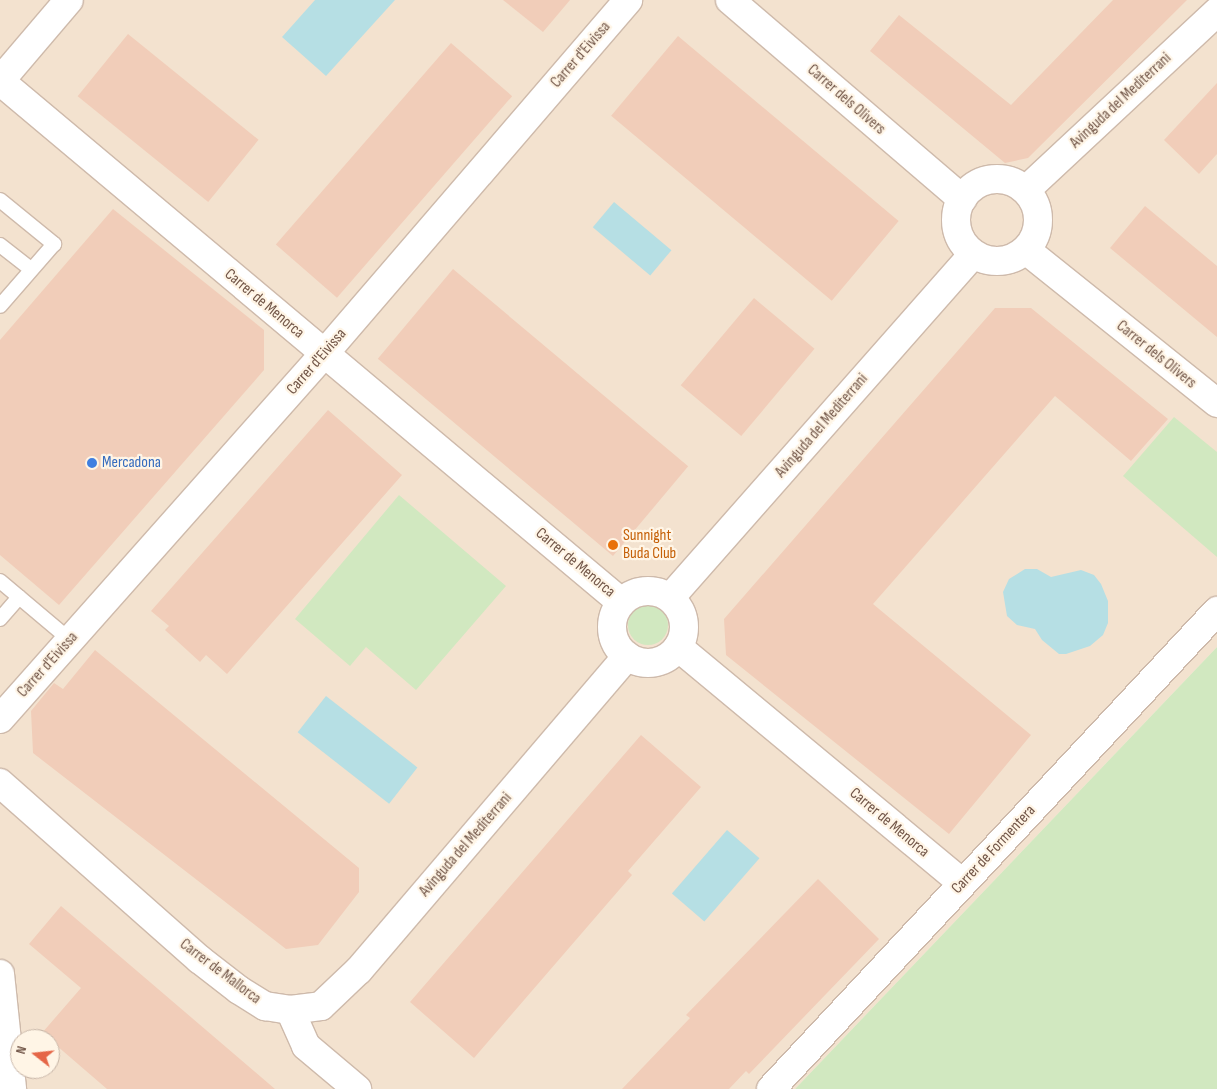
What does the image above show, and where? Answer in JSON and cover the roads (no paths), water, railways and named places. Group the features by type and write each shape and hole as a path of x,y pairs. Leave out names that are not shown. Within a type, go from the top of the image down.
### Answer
{"street":[{"path":"0,81 69,0"},
{"name":"Carrer d'Eivissa","path":"0,719 323,355 628,0"},
{"name":"Carrer dels Olivers","path":"730,0 962,199"},
{"name":"Avinguda del Mediterrani","path":"1026,190 1217,12"},
{"name":"Carrer de Menorca","path":"0,81 323,355 621,602"},
{"path":"992,179 1010,180 1026,190 1035,204 1038,220 1035,236 1026,250 1010,260 991,261 973,254 963,243 957,228 957,214 962,199 974,186 992,179"},
{"name":"Carrer dels Olivers","path":"1026,250 1217,403"},
{"name":"Avinguda del Mediterrani","path":"670,598 973,254"},
{"path":"639,591 655,592 670,598 684,621 678,647 660,661 637,662 627,656 613,636 614,612 621,602 639,591"},
{"name":"Carrer de Formentera","path":"771,1089 1217,612"},
{"name":"Carrer de Menorca","path":"678,647 962,883"},
{"name":"Avinguda del Mediterrani","path":"290,1010 321,1006 359,970 627,656"},
{"name":"Carrer de Mallorca","path":"0,783 76,852 239,990 265,1006 290,1010"},
{"name":"Carrer de Mallorca","path":"0,810 76,852"},
{"path":"0,974 12,1089"},
{"path":"290,1010 306,1046 357,1089"}],"lane":[{"path":"0,200 54,244 0,306"},
{"path":"0,245 31,269"},
{"path":"0,581 70,640"},
{"path":"0,619 19,597"}],"water":[{"path":"315,0 395,0 326,76 282,37"},
{"path":"614,202 671,250 650,275 593,227"},
{"path":"1025,569 1037,569 1051,577 1081,570 1094,575 1101,584 1108,601 1108,623 1103,635 1090,646 1066,654 1059,654 1042,640 1035,629 1017,625 1007,616 1003,592 1009,579"},
{"path":"326,696 417,767 389,804 298,732"},
{"path":"727,830 759,858 704,922 672,893"}],"place":[{"name":"Mercadona","path":"92,463"},
{"name":"Sunnight Buda Club","path":"613,545"}]}
